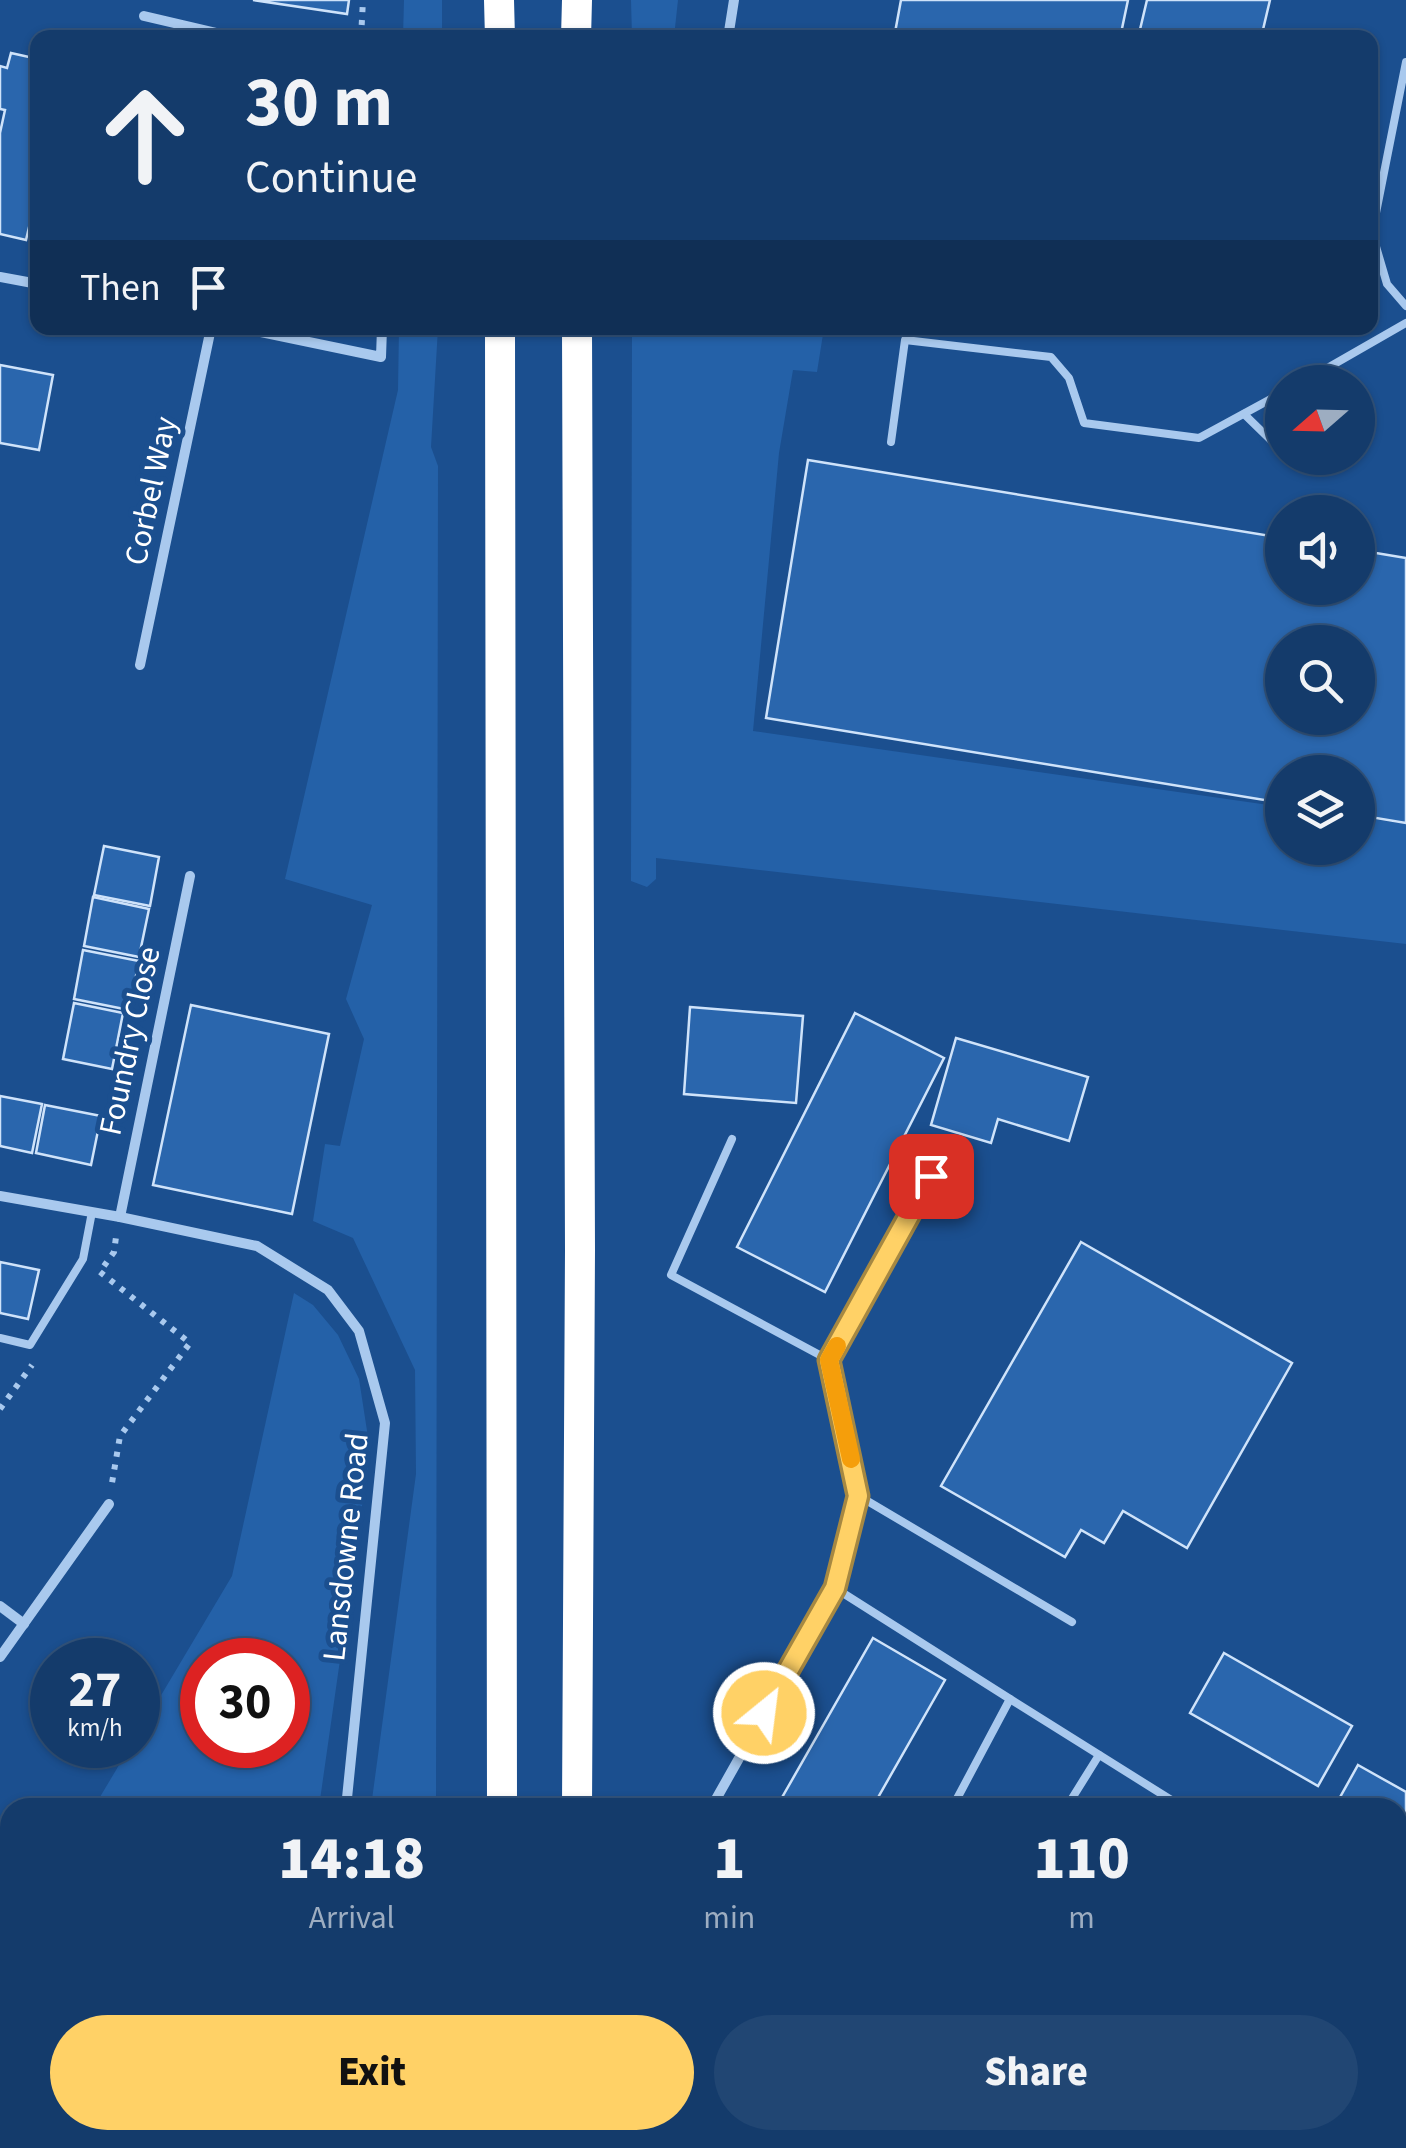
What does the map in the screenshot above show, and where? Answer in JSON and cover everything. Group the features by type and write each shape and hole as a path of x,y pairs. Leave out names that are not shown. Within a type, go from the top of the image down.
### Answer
{"highway":[{"path":"499,0 500,30"},
{"path":"576,0 576,30"},
{"path":"500,335 502,1798"},
{"path":"576,1798 580,1250 577,335"}],"street":[{"path":"729,30 734,0"},
{"path":"144,16 204,30"},
{"path":"0,276 30,282"},
{"name":"Corbel Way","path":"140,665 210,335"},
{"path":"275,335 381,357 382,335"},
{"name":"Foundry Close","path":"120,1216 190,876"},
{"name":"Lansdowne Road","path":"0,1196 120,1216 258,1246 328,1290 359,1332 385,1423 347,1798"},
{"path":"0,1658 109,1504"},
{"path":"717,1798 835,1588"},
{"path":"0,1606 24,1624"}],"lane":[{"path":"1378,203 1406,62"},
{"path":"1378,253 1387,284 1406,306"},
{"path":"1333,365 1406,323"},
{"path":"892,442 905,340 1051,357 1069,378 1084,423 1199,438 1265,402"},
{"path":"1244,414 1265,434"},
{"path":"732,1139 671,1275 829,1360"},
{"path":"931,1176 829,1360 858,1496 835,1588 1168,1798"},
{"path":"0,1338 30,1344 83,1259 92,1212"},
{"path":"858,1496 1072,1622"},
{"path":"957,1798 1010,1700"},
{"path":"1072,1798 1099,1755"}],"path":[{"path":"361,30 363,0"},
{"path":"100,1272 190,1342 120,1436 109,1504"}],"shaded area":[{"path":"404,0 442,0 442,30 403,30"},
{"path":"631,0 678,0 675,30 632,30"},
{"path":"399,335 438,335 431,447 438,466 436,1798 372,1798 416,1474 415,1370 353,1238 313,1221 325,1144 340,1146 364,1039 346,999 372,905 285,879 398,390"},
{"path":"632,335 823,335 817,372 793,370 779,453 753,731 1265,805 1265,865 1375,865 1375,819 1406,824 1406,944 656,858 656,879 647,887 631,881"},
{"path":"294,1293 313,1305 338,1335 359,1379 370,1450 320,1798 99,1798 117,1768 160,1768 160,1697 180,1663 180,1768 310,1768 310,1638 195,1638 232,1576"}],"building":[{"path":"253,0 349,0 347,14"},
{"path":"901,0 1128,0 1122,30 895,30"},
{"path":"1147,0 1270,0 1263,30 1140,30"},
{"path":"11,53 30,57 30,223 26,240 0,234 0,133 5,110 0,109 0,66 7,68"},
{"path":"0,365 53,375 39,450 0,443"},
{"path":"808,460 1265,535 1265,605 1375,605 1375,553 1406,558 1406,823 1375,818 1375,755 1265,755 1265,800 766,718"},
{"path":"104,846 159,857 150,906 94,895"},
{"path":"93,897 149,909 139,957 84,946"},
{"path":"83,950 139,961 129,1010 74,999"},
{"path":"74,1003 123,1013 112,1069 63,1059"},
{"path":"191,1005 329,1034 292,1214 153,1185"},
{"path":"690,1007 803,1016 796,1103 684,1094"},
{"path":"855,1013 944,1058 825,1292 737,1247"},
{"path":"956,1038 1088,1077 1069,1141 998,1119 991,1143 931,1125"},
{"path":"0,1096 42,1104 32,1153 0,1146"},
{"path":"45,1105 101,1116 91,1165 36,1153"},
{"path":"1081,1242 1292,1363 1187,1548 1123,1511 1104,1543 1081,1530 1065,1557 941,1486"},
{"path":"0,1262 39,1270 28,1319 0,1313"},
{"path":"873,1638 945,1680 878,1798 782,1798"},
{"path":"1224,1653 1352,1726 1318,1786 1190,1713"},
{"path":"1358,1765 1406,1792 1406,1798 1340,1798"}],"slow traffic":[{"path":"837,1346 829,1360 851,1459"}],"route":[{"path":"764,1713 835,1588 858,1496 829,1360 931,1176"}]}
